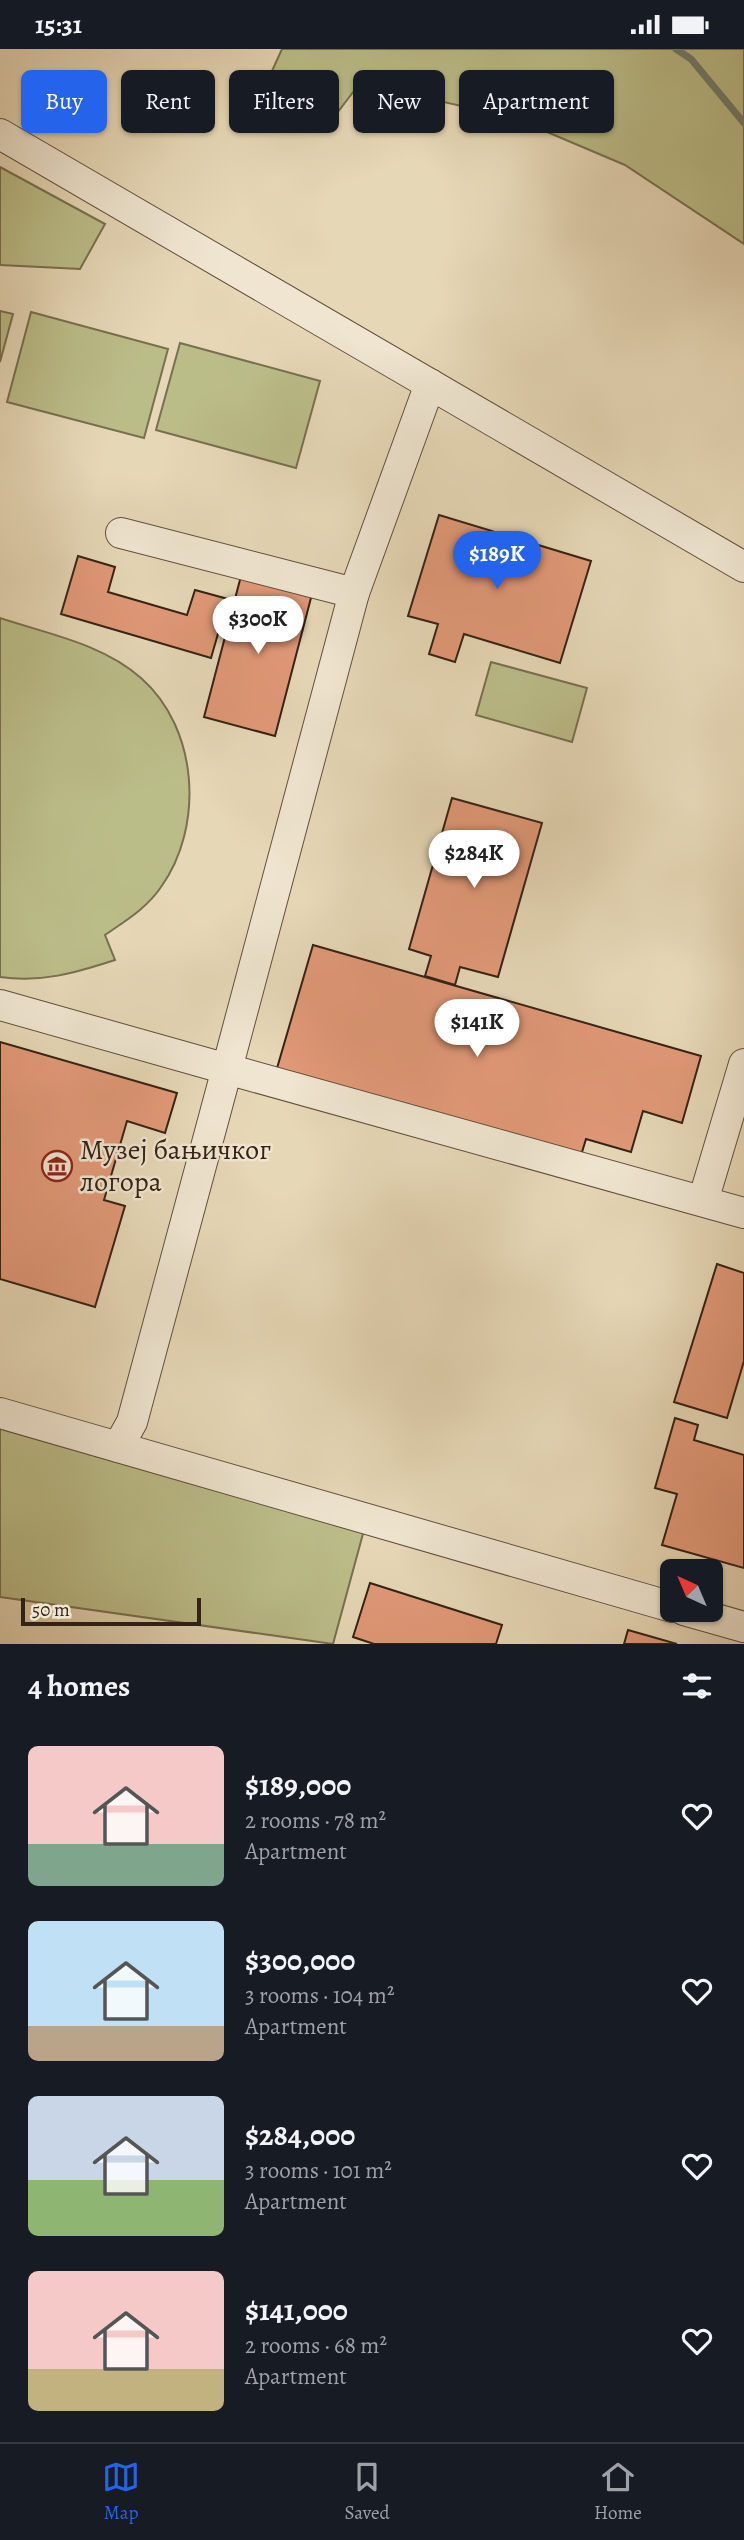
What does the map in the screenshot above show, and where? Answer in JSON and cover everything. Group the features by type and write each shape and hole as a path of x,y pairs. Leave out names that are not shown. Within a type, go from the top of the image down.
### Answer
{"lane":[{"path":"0,134 744,567"},
{"path":"118,1447 132,1422 354,593 430,384"},
{"path":"121,533 354,593"},
{"path":"0,1005 744,1213"},
{"path":"703,1201 744,1064"},
{"path":"0,1413 660,1604"},
{"path":"723,1621 744,1627"}],"green space":[{"path":"282,49 744,49 744,244 625,165 549,133 614,133 614,70 459,70 459,106 445,102 445,70 353,70 353,92 339,111 339,70 272,70"},
{"path":"0,167 105,224 80,269 0,265"},
{"path":"0,311 13,314 0,362"},
{"path":"31,312 168,349 144,438 7,402"},
{"path":"180,343 320,381 296,468 156,430"},
{"path":"0,618 92,648 126,666 141,678 160,699 175,724 189,779 189,808 175,863 149,901 105,935 115,960 44,978 0,977"},
{"path":"491,662 587,688 572,742 476,715"},
{"path":"0,1412 367,1519 333,1644 0,1597"}],"building":[{"path":"439,515 591,561 560,663 464,634 455,662 429,654 438,624 408,616"},
{"path":"78,556 115,567 108,592 187,615 195,590 228,599 211,658 61,614"},
{"path":"241,576 312,594 275,736 204,717"},
{"path":"452,798 542,823 498,977 460,967 455,985 425,976 431,956 409,949"},
{"path":"313,945 701,1056 682,1123 643,1111 631,1152 586,1139 579,1162 275,1075"},
{"name":"Музеј бањичког логора","path":"0,1042 177,1093 165,1133 127,1121 104,1200 125,1206 95,1307 0,1279"},
{"path":"717,1264 744,1273 744,1361 727,1418 674,1402"},
{"path":"675,1418 698,1425 694,1440 744,1455 744,1568 723,1562 723,1559 712,1559 662,1545 677,1494 655,1488"},
{"path":"370,1583 502,1625 496,1644 374,1644 353,1637"},
{"path":"628,1630 677,1644 624,1644"}],"waterway":[{"path":"676,49 691,59 744,123"}],"place":[{"name":"Музеј бањичког логора","path":"57,1166"}]}
